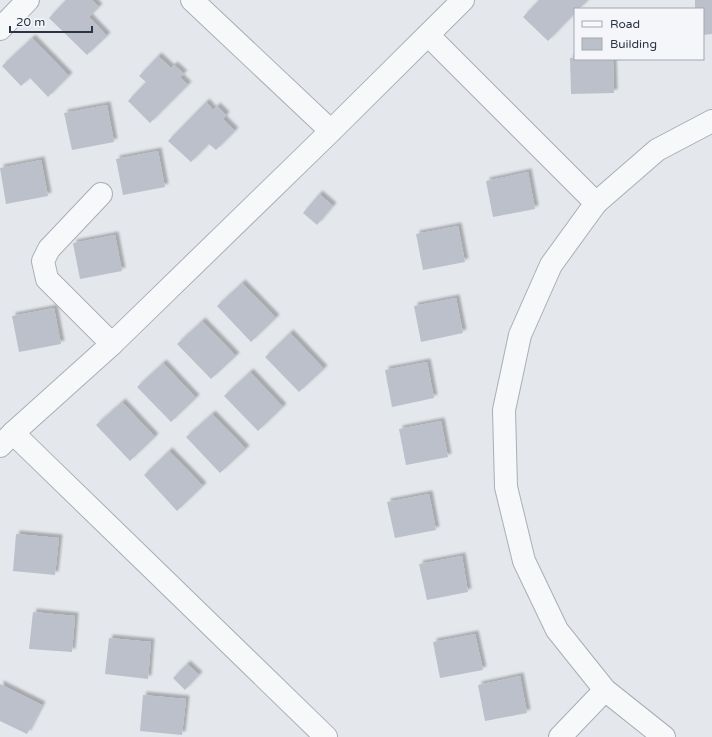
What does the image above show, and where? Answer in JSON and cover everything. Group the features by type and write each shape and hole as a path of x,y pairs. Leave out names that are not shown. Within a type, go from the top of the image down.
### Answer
{"street":[{"path":"0,29 28,0"},
{"path":"192,0 331,131"},
{"path":"326,737 7,440 112,344 463,0"},
{"path":"428,35 596,203"},
{"path":"664,737 605,690 557,630 524,561 506,487 504,410 520,335 551,265 596,203 657,150 712,121"},
{"path":"101,194 48,249 43,261 46,279 112,344"},
{"path":"560,737 605,690"}],"building":[{"path":"66,0 92,0 99,7 89,17 107,36 87,55 49,18"},
{"path":"539,0 588,0 580,8 574,8 574,14 548,41 523,17"},
{"path":"695,0 712,0 712,34 704,35 704,8 695,8"},
{"path":"32,38 69,76 48,97 30,78 21,86 2,66"},
{"path":"158,56 171,68 174,65 184,74 180,77 188,85 150,123 128,101 146,82 139,76"},
{"path":"570,58 574,58 574,60 613,60 614,93 571,94"},
{"path":"206,102 213,110 217,106 226,115 223,119 235,131 216,150 209,144 191,162 168,141"},
{"path":"107,105 114,142 72,150 64,113"},
{"path":"158,151 165,187 123,195 116,159"},
{"path":"41,160 48,196 6,204 0,168"},
{"path":"528,172 535,209 493,217 486,181"},
{"path":"319,194 333,206 317,225 303,213"},
{"path":"458,226 465,262 423,270 416,234"},
{"path":"115,235 122,271 80,279 73,243"},
{"path":"242,283 276,318 251,342 217,306"},
{"path":"456,298 463,333 421,342 414,306"},
{"path":"54,308 61,344 19,352 12,316"},
{"path":"202,321 236,356 211,379 177,344"},
{"path":"290,333 324,369 299,392 265,357"},
{"path":"427,362 434,398 392,407 385,370"},
{"path":"163,363 196,398 171,422 137,387"},
{"path":"250,372 283,407 258,431 224,396"},
{"path":"122,402 155,437 130,461 96,425"},
{"path":"212,414 246,449 220,473 186,437"},
{"path":"441,421 448,457 406,465 399,429"},
{"path":"169,451 203,486 177,511 144,475"},
{"path":"429,494 436,530 395,538 387,502"},
{"path":"16,534 59,538 55,575 13,571"},
{"path":"462,556 468,592 427,600 419,564"},
{"path":"33,612 75,616 72,652 29,649"},
{"path":"475,634 483,670 440,678 433,642"},
{"path":"109,638 151,642 148,679 105,674"},
{"path":"187,664 199,675 185,690 173,678"},
{"path":"520,676 527,713 485,721 478,685"},
{"path":"0,684 42,705 27,734 0,721"},
{"path":"143,695 186,699 182,735 140,731"}]}
